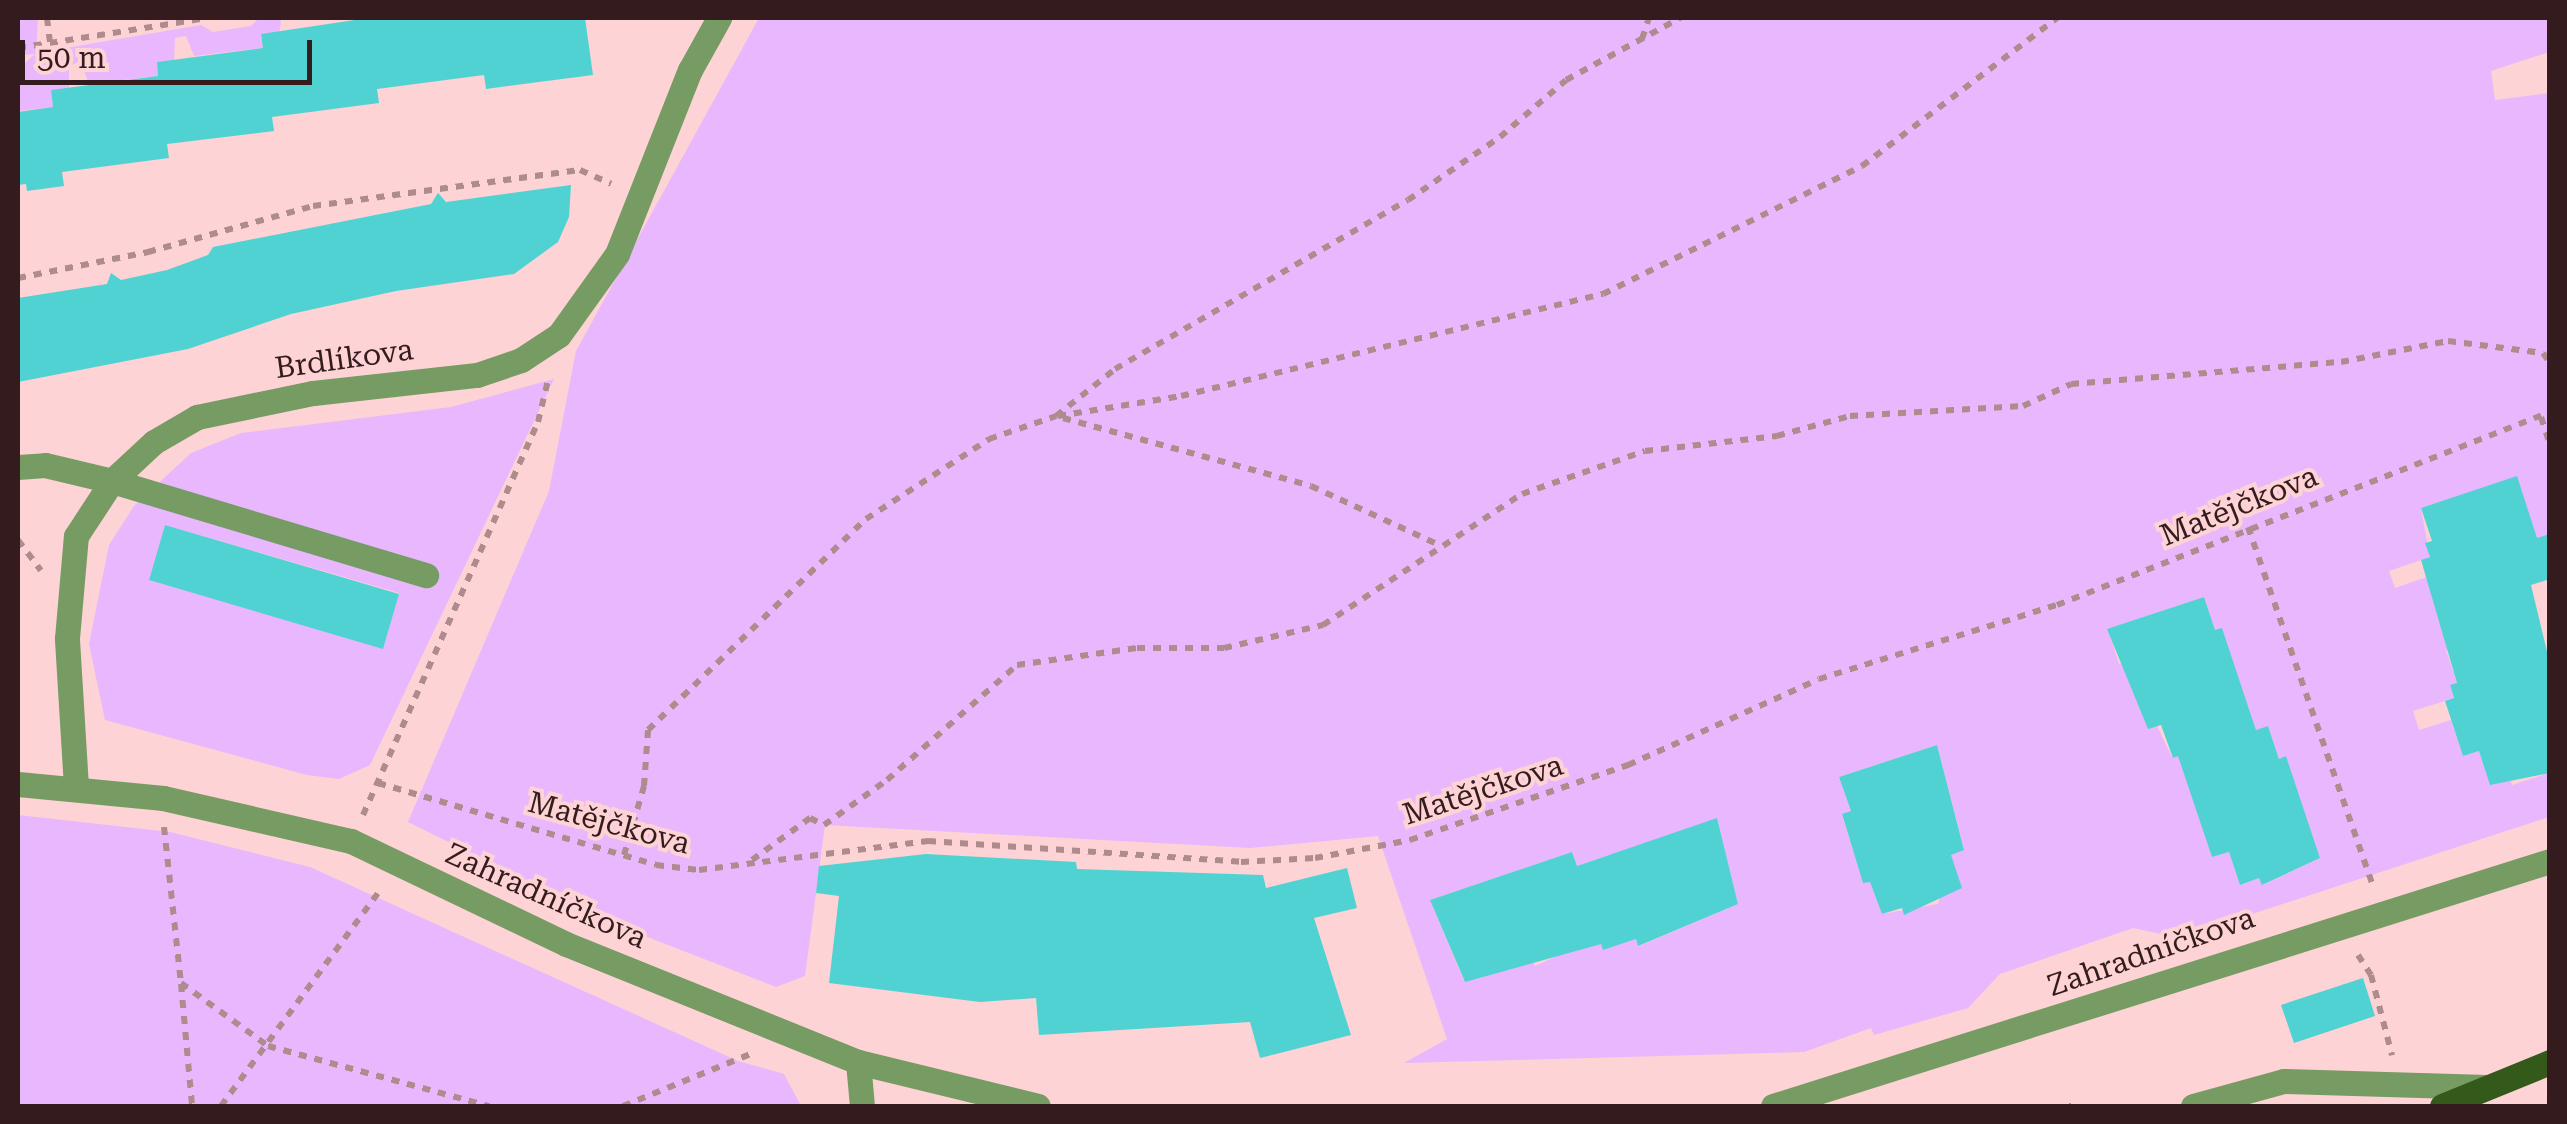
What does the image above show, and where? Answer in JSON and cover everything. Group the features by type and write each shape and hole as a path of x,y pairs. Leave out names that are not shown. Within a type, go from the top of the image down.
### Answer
{"main road":[{"path":"2442,1106 2550,1062"}],"street":[{"name":"Brdlíkova","path":"76,787 67,638 76,536 112,481 154,442 197,416 313,393 477,375 520,360 558,336 617,254 644,200 690,70 719,18"},
{"path":"18,467 45,465 112,481 426,574"},
{"name":"Zahradníčkova","path":"18,784 163,798 351,841 566,944 858,1062 1038,1106"},
{"name":"Zahradníčkova","path":"1773,1106 2550,861"},
{"path":"858,1062 862,1106"},
{"path":"2193,1106 2284,1081 2487,1087"}],"path":[{"path":"47,18 50,43"},
{"path":"18,48 208,18"},
{"path":"1642,39 1649,18"},
{"path":"1056,416 1115,369 1408,200 1500,137 1566,80 1680,18"},
{"path":"624,855 644,786 648,730 674,699 866,518 913,483 989,439 1056,416 1180,396 1603,294 1862,166 2057,18"},
{"path":"18,278 148,252 313,206 580,170 612,185"},
{"path":"749,862 810,818 824,824 887,780 1018,664 1137,648 1224,648 1323,625 1522,494 1646,451 1777,436 1850,416 2023,406 2072,384 2341,362 2448,341 2544,353 2550,362"},
{"name":"Matějčkova","path":"538,422 378,783 624,855 699,870 928,841 1241,862 1315,858 1410,840 1628,765 1819,680 2057,605 2248,526 2550,412"},
{"path":"1056,416 1312,486 1440,545"},
{"path":"2541,417 2550,445"},
{"path":"2248,526 2372,885"},
{"path":"163,798 192,1106"},
{"path":"221,1106 399,864"},
{"path":"2373,981 2394,1045"},
{"path":"181,983 268,1046 490,1106"},
{"path":"623,1106 754,1053"}],"shaded area":[{"path":"18,18 38,18 36,53 201,25 213,32 251,26 259,18 280,18 281,24 279,32 261,34 263,48 194,56 186,36 175,38 174,60 157,62 158,76 89,84 81,63 69,65 69,88 51,90 53,107 19,111 18,69 35,54 18,55"},
{"path":"759,18 2549,18 2549,52 2491,71 2495,100 2549,93 2549,546 2531,540 2517,477 2421,508 2430,557 2389,571 2395,588 2427,577 2459,645 2446,650 2457,683 2450,686 2454,698 2413,711 2419,730 2451,720 2463,756 2479,751 2490,784 2510,778 2512,785 2546,774 2549,765 2549,817 2179,938 2133,928 2000,974 1968,1008 1874,1035 1871,1028 1804,1052 1404,1063 1447,1039 1378,836 1250,848 825,825 805,976 776,987 619,926 408,822 549,491 576,351","holes":["2204,597 2215,630 2222,629 2256,730 2268,726 2279,759 2286,757 2320,858 2263,885 2259,878 2240,885 2229,852 2212,857 2184,754 2172,757 2126,662 2119,664 2108,629","1937,745 1964,849 1951,855 1938,904 1882,914 1870,882 1863,882 1842,815 1851,811 1839,777","1717,819 1738,904 1639,946 1636,939 1603,950 1598,937 1535,966 1532,959 1464,981 1430,900 1572,852 1577,866 1609,855 1614,868"]},
{"path":"554,379 370,765 339,779 307,775 105,720 89,644 109,545 134,506 191,453 241,433 451,407","holes":["165,525 399,593 383,648 149,580"]},
{"path":"18,815 170,832 310,867 738,1061 784,1074 801,1106 18,1106"}],"building":[{"path":"368,18 585,18 593,75 486,89 484,75 377,89 379,103 272,117 274,131 167,144 169,158 62,172 64,186 27,191 26,184 18,185 18,112 53,107 51,90 158,76 157,62 263,48 261,34"},
{"path":"571,185 569,217 558,242 514,274 396,291 291,314 188,349 18,382 18,298 107,284 111,273 121,280 167,270 208,255 213,247 431,204 438,193 446,202"},
{"path":"2517,476 2537,538 2550,534 2550,579 2531,585 2550,664 2550,773 2490,785 2479,751 2463,756 2445,701 2454,698 2450,685 2457,683 2421,560 2430,557 2425,543 2432,541 2421,508"},
{"path":"165,525 399,594 383,649 149,580"},
{"path":"2204,597 2215,630 2222,628 2256,730 2268,726 2279,759 2286,756 2320,858 2262,885 2259,878 2240,885 2229,852 2212,857 2178,756 2173,758 2161,725 2148,729 2107,629"},
{"path":"1937,745 1964,850 1951,855 1962,888 1904,915 1902,908 1882,914 1870,882 1863,883 1842,814 1851,811 1839,777"},
{"path":"1717,818 1738,904 1638,946 1636,939 1603,950 1601,944 1465,982 1430,900 1572,852 1577,866"},
{"path":"926,854 1076,862 1077,869 1263,875 1266,888 1347,868 1357,908 1314,918 1351,1035 1260,1058 1250,1022 1039,1035 1036,998 980,1002 829,983 839,896 816,893 819,866"},
{"path":"2363,978 2375,1016 2294,1043 2281,1005"}],"tram line":[{"path":"2542,1106 2550,1104"}]}
